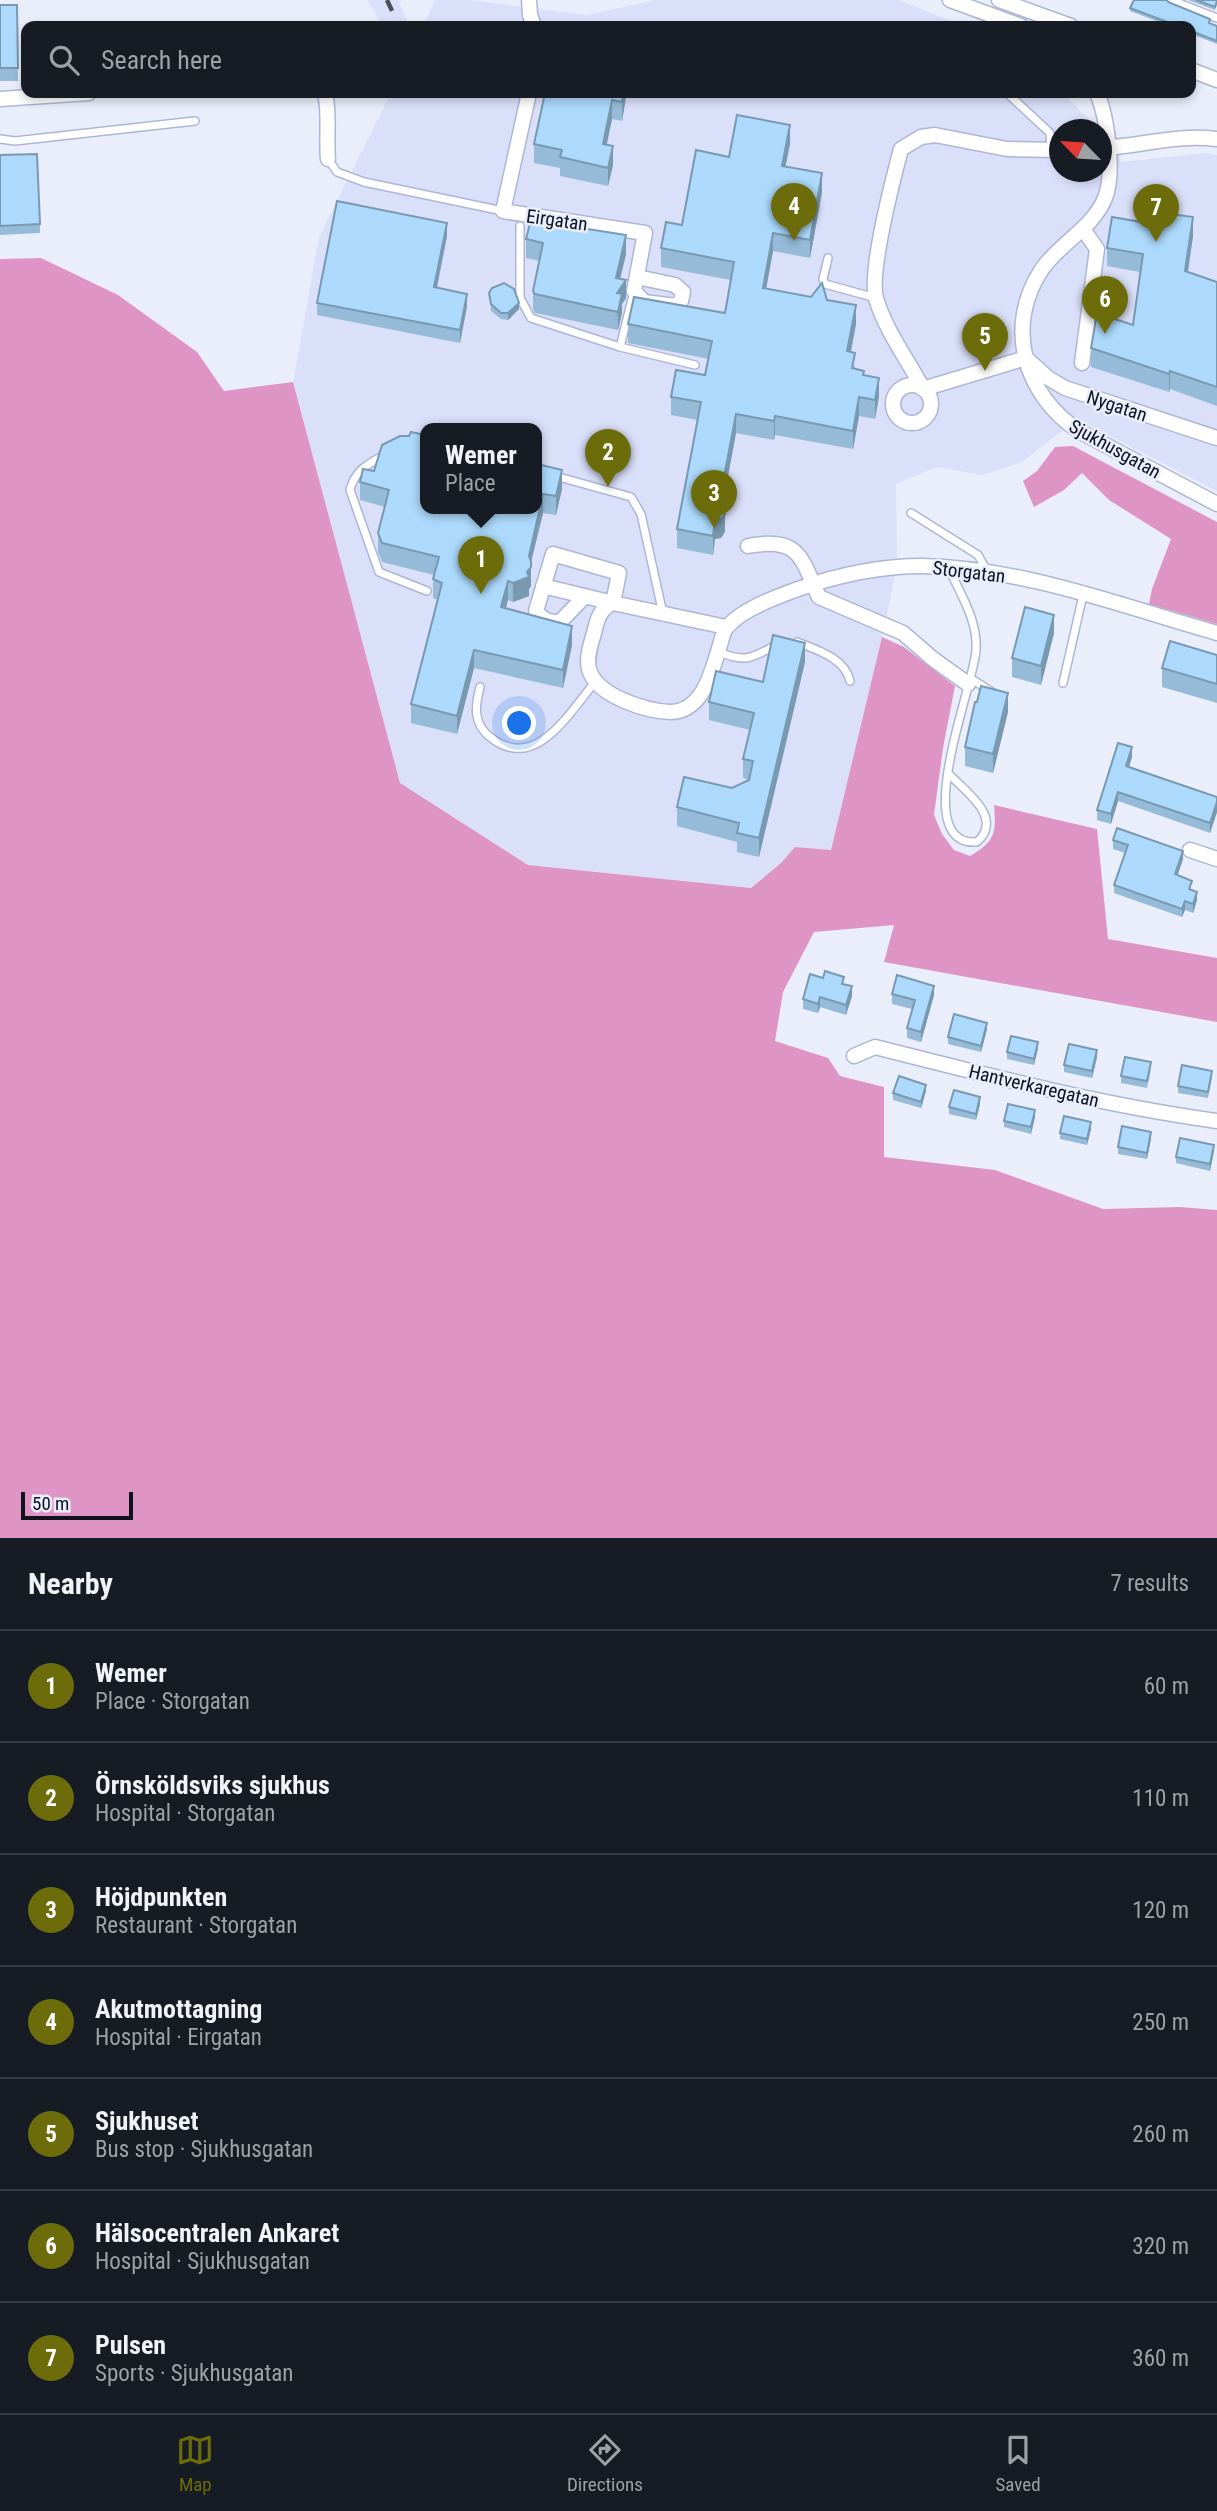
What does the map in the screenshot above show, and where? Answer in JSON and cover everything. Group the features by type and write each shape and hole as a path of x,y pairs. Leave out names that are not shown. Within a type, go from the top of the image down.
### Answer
{"street":[{"path":"528,0 532,21"},
{"path":"950,0 1007,21"},
{"path":"999,0 1057,21"},
{"path":"1196,72 1217,80"},
{"path":"0,99 21,98"},
{"path":"326,98 328,159"},
{"name":"Eirgatan","path":"528,98 503,211 645,233 635,284"},
{"name":"Sjukhusgatan","path":"1099,98 1104,119"},
{"path":"1026,358 923,389 876,298 874,284 896,169 904,146 921,137 934,135 1007,149 1049,150"},
{"path":"1112,147 1168,139 1217,139"},
{"name":"Sjukhusgatan","path":"1106,182 1106,197 1095,215 1043,268 1030,290 1021,336 1026,358 1042,397 1063,420 1217,504"},
{"path":"1082,363 1097,249 1083,229"},
{"name":"Nygatan","path":"1026,358 1048,378 1065,388 1217,438"},
{"path":"748,546 765,543 782,545 793,551 804,560 819,597 903,633 933,659 969,681"},
{"path":"584,596 565,618 554,623 539,616 536,611 553,554 620,573 613,603"},
{"name":"Storgatan","path":"726,627 772,598 813,584 873,569 925,566 1031,581 1217,634"},
{"path":"543,586 726,627 703,692 693,705 677,711 656,710 615,696 596,681 589,669 588,657 599,616 613,603"},
{"path":"1190,850 1217,859"},
{"name":"Hantverkaregatan","path":"854,1056 876,1046 1056,1093 1217,1121"}],"lane":[{"path":"1171,0 1217,18"},
{"path":"1012,98 1049,133"},
{"path":"0,139 15,141 195,121"},
{"path":"328,159 337,172 364,182 503,211"},
{"path":"520,226 520,298 531,318 620,347 695,365"},
{"path":"828,258 822,279 825,284 876,298"},
{"path":"620,347 635,284"},
{"path":"390,452 359,471 350,490 379,572 427,591"},
{"path":"542,472 631,497 641,514 663,614"},
{"path":"911,513 978,555 989,574"},
{"path":"948,773 973,796 984,811 987,826 983,837 977,842 961,840 949,827 945,817 948,773 976,652 975,626 949,569"},
{"path":"1063,683 1083,595"},
{"path":"718,651 743,659 755,657 779,644 793,641 833,658 849,673 850,681"},
{"path":"480,687 476,713 483,733 505,747 516,748 534,746 552,734 596,681"},
{"path":"969,681 990,689 1002,701"}],"shaded area":[{"path":"367,0 398,0 407,21 380,21"},
{"path":"435,0 469,0 587,15 655,0 899,0 952,21 425,21"},
{"path":"388,98 1068,98 1088,119 1049,119 1049,182 1112,182 1112,144 1119,151 1120,162 1206,153 1217,155 1217,491 1075,418 1070,425 1020,463 982,475 937,467 896,484 897,565 831,850 795,847 781,863 751,888 528,865 400,784 293,382 319,237"},
{"path":"41,258 118,295 197,352 224,391 293,382 400,783 528,865 751,888 781,863 795,847 831,850 882,637 904,647 955,686 934,815 942,834 954,850 970,856 985,846 994,829 994,805 1097,829 1108,939 1217,958 1217,1022 884,962 894,925 814,932 783,992 775,1041 828,1058 840,1076 884,1087 884,1157 995,1170 1103,1209 1180,1207 1217,1210 1217,1538 0,1538 0,259"},
{"path":"1073,446 1217,522 1217,624 1149,604 1171,539 1109,500 1082,473 1064,490 1034,507 1023,481 1037,471 1055,447"}],"building":[{"path":"1134,0 1167,0 1210,19 1209,23 1217,26 1217,41 1196,33 1196,21 1165,21 1130,8"},
{"path":"1196,0 1217,0 1217,1 1215,7"},
{"path":"0,5 17,5 18,68 0,68"},
{"path":"544,98 622,98 622,102 612,100 603,144 613,146 608,168 560,157 562,150 534,144"},
{"path":"737,115 790,125 782,166 822,173 810,240 773,233 763,288 811,297 822,283 827,300 856,305 847,351 855,353 852,368 864,371 863,375 879,378 875,400 859,397 853,431 775,416 774,421 736,414 719,503 725,514 721,519 715,520 713,536 677,529 701,402 671,397 676,370 705,375 712,341 628,324 634,297 725,313 734,262 661,248 666,222 682,225 696,150 729,157"},
{"path":"37,154 40,224 0,226 0,155"},
{"path":"337,201 447,223 434,287 467,294 460,330 317,303"},
{"path":"1149,211 1193,217 1185,271 1217,282 1217,387 1091,348 1097,313 1133,325 1143,254 1107,248 1112,217 1147,223"},
{"path":"531,220 626,235 616,278 626,280 617,293 622,294 618,312 535,294 533,291 543,243 526,239"},
{"path":"504,283 514,289 519,303 508,313 501,313 491,304 489,293 492,288"},
{"path":"411,432 420,434 420,514 538,514 529,556 529,577 513,583 508,581 501,607 572,626 563,670 474,650 457,716 411,704 442,583 433,579 439,557 382,543 378,533 389,490 360,482 363,469 374,471 382,445 400,436 409,436"},
{"path":"542,465 562,470 556,496 543,494 542,498"},
{"path":"1025,607 1054,615 1041,666 1012,658"},
{"path":"773,635 805,643 759,838 737,833 739,823 677,807 684,777 732,788 749,780 753,761 743,759 754,713 709,702 716,671 763,682"},
{"path":"1170,641 1217,655 1217,684 1162,668"},
{"path":"981,686 1008,693 993,754 965,747"},
{"path":"1118,743 1132,747 1126,766 1217,797 1210,823 1118,792 1111,814 1097,810"},
{"path":"1117,828 1183,851 1175,874 1192,881 1189,889 1197,892 1193,904 1185,901 1182,909 1114,885 1128,845 1113,840"},
{"path":"825,971 844,977 842,984 852,986 846,1005 820,997 818,1004 803,999 810,974 823,978"},
{"path":"897,975 934,986 921,1032 907,1028 915,1000 892,994"},
{"path":"954,1014 987,1023 981,1046 948,1037"},
{"path":"1011,1036 1038,1042 1034,1059 1007,1052"},
{"path":"1069,1044 1097,1050 1092,1071 1064,1065"},
{"path":"1125,1057 1151,1062 1147,1081 1121,1076"},
{"path":"1182,1065 1212,1071 1208,1092 1178,1086"},
{"path":"899,1076 926,1085 921,1102 893,1093"},
{"path":"954,1090 980,1097 976,1114 949,1107"},
{"path":"1008,1104 1035,1110 1031,1127 1004,1121"},
{"path":"1064,1116 1091,1122 1087,1139 1060,1133"},
{"path":"1122,1126 1151,1132 1147,1153 1118,1147"},
{"path":"1180,1138 1214,1145 1210,1164 1176,1157"}],"railway":[{"path":"387,0 397,21"}],"place":[{"name":"Akutmottagning","path":"794,241"},
{"name":"Pulsen","path":"1156,242"},
{"name":"Hälsocentralen Ankaret","path":"1105,334"},
{"name":"Sjukhuset","path":"985,371"},
{"name":"Örnsköldsviks sjukhus","path":"608,487"},
{"name":"Höjdpunkten","path":"714,528"},
{"name":"Wemer","path":"481,594"}]}
